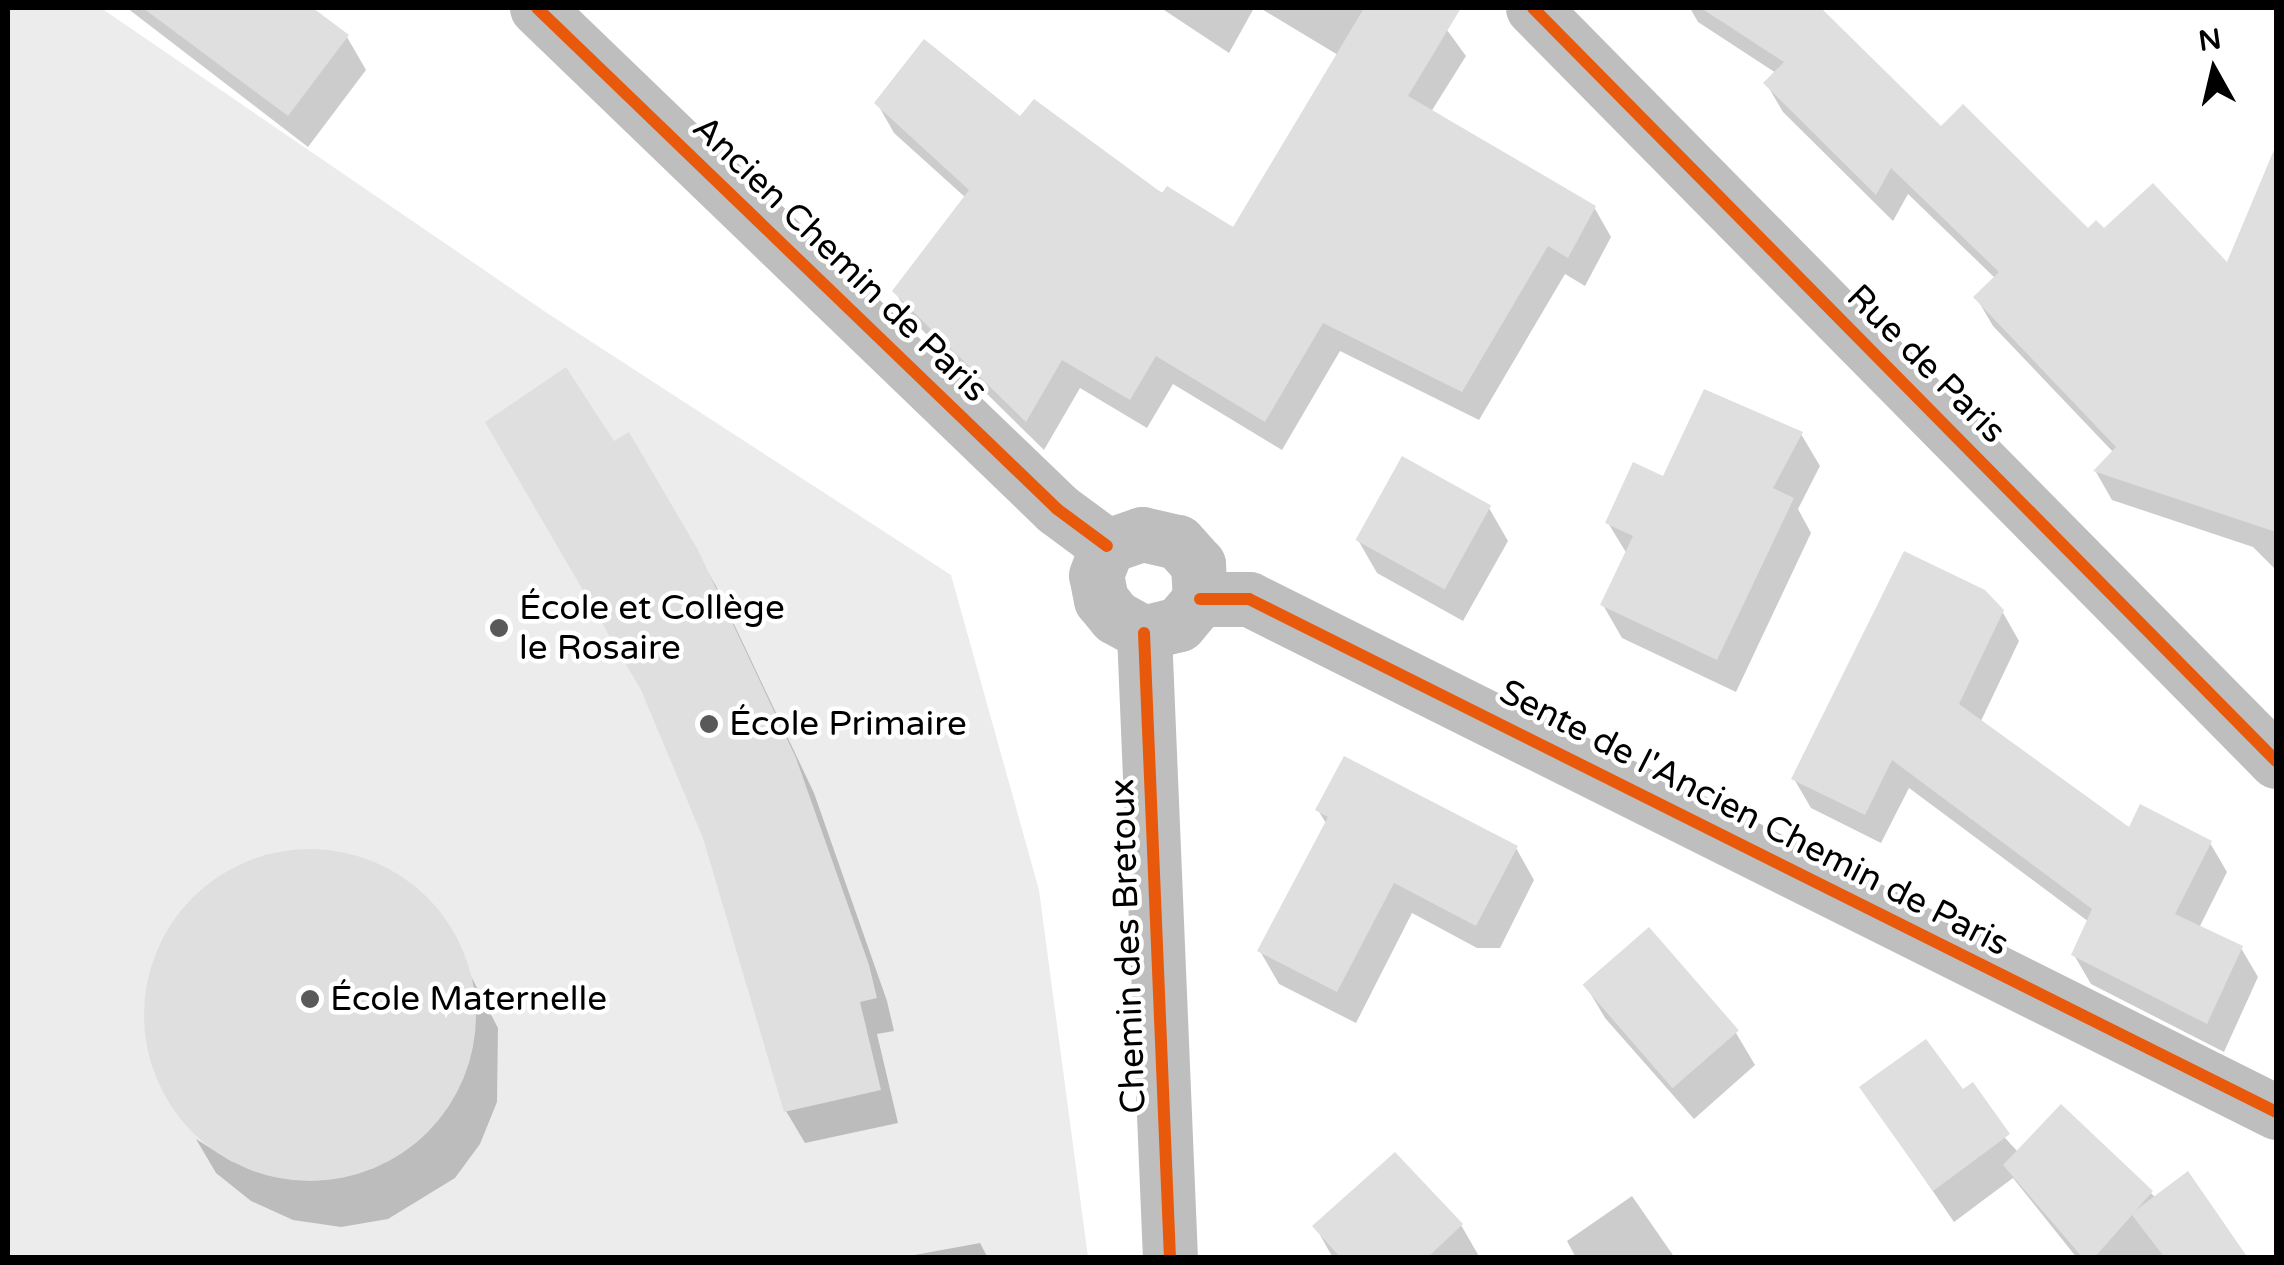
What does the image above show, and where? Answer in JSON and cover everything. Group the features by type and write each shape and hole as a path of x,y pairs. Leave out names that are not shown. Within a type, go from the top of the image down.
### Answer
{"street":[{"name":"Ancien Chemin de Paris","path":"537,8 1057,510 1107,546"},
{"name":"Rue de Paris","path":"1533,8 2276,761"},
{"path":"1142,534 1178,542 1198,564 1200,599 1179,624 1144,633 1115,618 1101,600 1096,575 1107,546 1142,534"},
{"name":"Sente de l'Ancien Chemin de Paris","path":"1200,599 1249,598 2276,1112"},
{"name":"Chemin des Bretoux","path":"1144,633 1170,1258"}],"shaded area":[{"name":"École et Collège le Rosaire","path":"8,8 101,8 547,313 951,575 1039,890 1088,1257 8,1257"}],"building":[{"path":"143,8 313,8 349,35 288,116"},
{"path":"1364,8 1461,8 1408,96 1596,206 1568,258 1548,246 1462,392 1323,323 1265,422 1156,356 1130,400 1062,360 1026,422 892,291 969,190 874,103 924,39 1020,116 1034,99 1162,193 1167,186 1233,227"},
{"path":"1701,8 1821,8 1941,126 1963,104 2088,228 2096,220 2104,228 2153,183 2227,262 2276,145 2276,532 2093,471 2116,447 1973,297 1999,272 1891,168 1876,195 1763,83 1784,62"},
{"name":"École Primaire","path":"566,367 614,441 629,432 698,550 796,758 869,965 877,998 860,1002 881,1090 784,1112 703,838 641,690 485,422"},
{"path":"1704,389 1803,432 1773,488 1794,498 1717,660 1600,605 1633,536 1605,523 1633,462 1663,476"},
{"path":"1402,456 1491,505 1445,589 1355,540"},
{"path":"1904,551 1985,590 2004,610 1959,704 2129,827 2140,804 2212,841 2175,914 2243,946 2207,1024 2071,955 2092,909 1892,760 1865,815 1791,779"},
{"path":"1344,756 1518,846 1476,926 1394,883 1337,992 1257,951 1328,817 1315,810"},
{"name":"École Maternelle","path":"310,849 374,861 428,897 464,951 476,1015 464,1079 428,1133 374,1169 310,1181 246,1169 192,1133 156,1079 144,1015 156,951 192,897 246,861"},
{"path":"1649,927 1739,1030 1672,1088 1583,985"},
{"path":"1926,1039 1963,1089 1973,1082 2010,1134 1933,1191 1859,1087"},
{"path":"2061,1104 2153,1191 2136,1210 2188,1171 2248,1258 2165,1258 2132,1215 2094,1258 2083,1258 2003,1165"},
{"path":"1395,1152 1463,1224 1427,1258 1341,1258 1312,1226"}],"cycle path":[{"path":"537,8 1057,509 1107,546"},
{"path":"1533,8 2276,761"},
{"path":"1200,599 1249,599 2276,1112"},
{"path":"1144,633 1170,1258"}],"place":[{"name":"École et Collège le Rosaire","path":"499,628"},
{"name":"École Primaire","path":"709,724"},
{"name":"École Maternelle","path":"310,999"}]}
